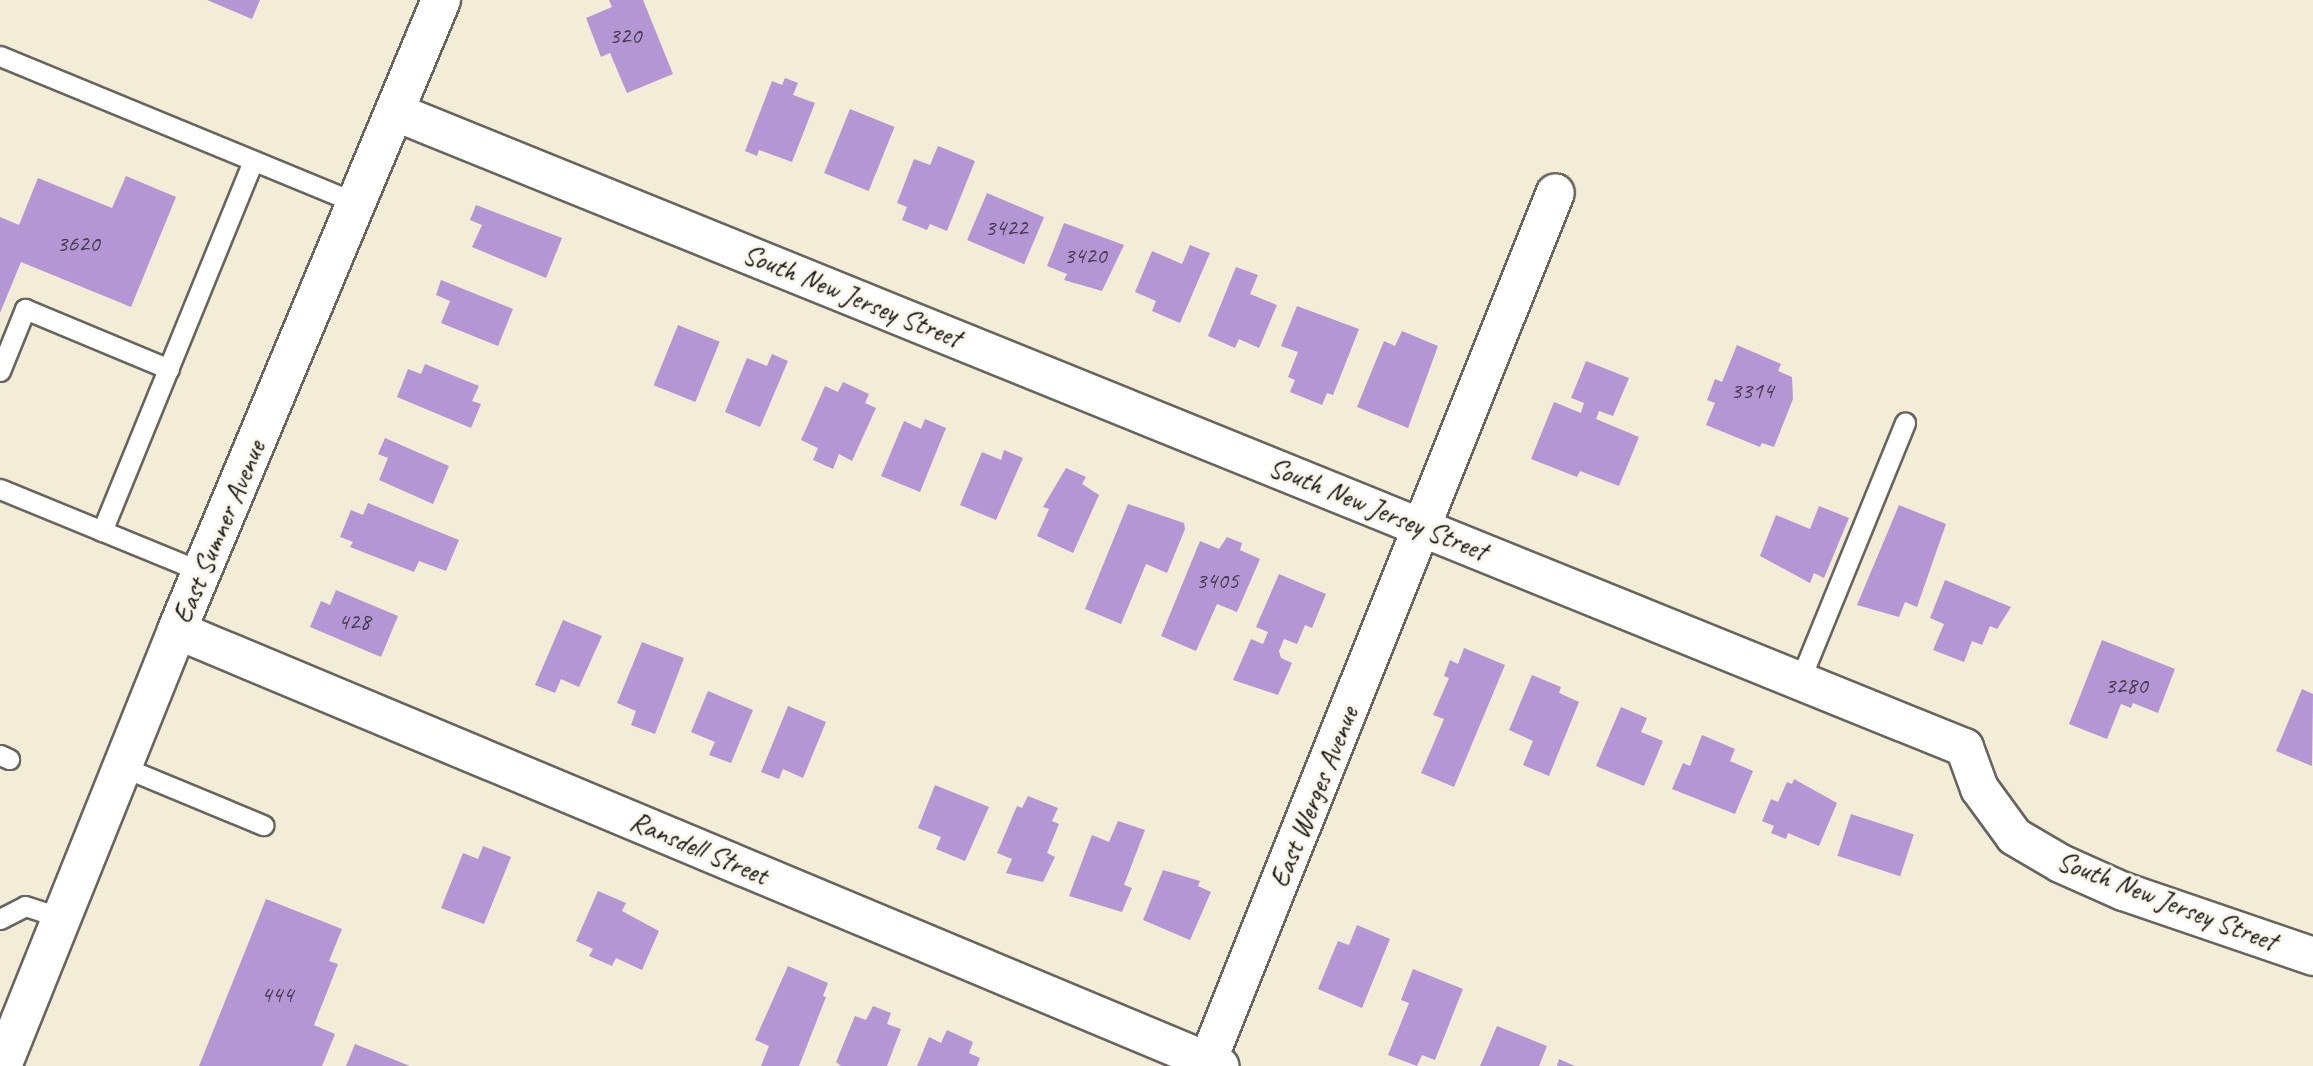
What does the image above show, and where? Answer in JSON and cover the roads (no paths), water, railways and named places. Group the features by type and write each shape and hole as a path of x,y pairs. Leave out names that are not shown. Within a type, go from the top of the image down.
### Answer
{"street":[{"name":"East Sumner Avenue","path":"2,1066 177,630 441,0"},
{"name":"South New Jersey Street","path":"396,112 1964,747 1979,788 2014,836 2060,863 2123,891 2313,957"},
{"name":"East Werges Avenue","path":"1211,1064 1555,192"},
{"name":"Ransdell Street","path":"177,630 1211,1064"}],"lane":[{"path":"0,56 357,203"},
{"path":"102,531 253,161"},
{"path":"0,371 25,309 169,369"},
{"path":"1800,680 1905,423"},
{"path":"0,489 202,572"},
{"path":"123,767 263,825"},
{"path":"0,919 25,906 62,918"}]}
